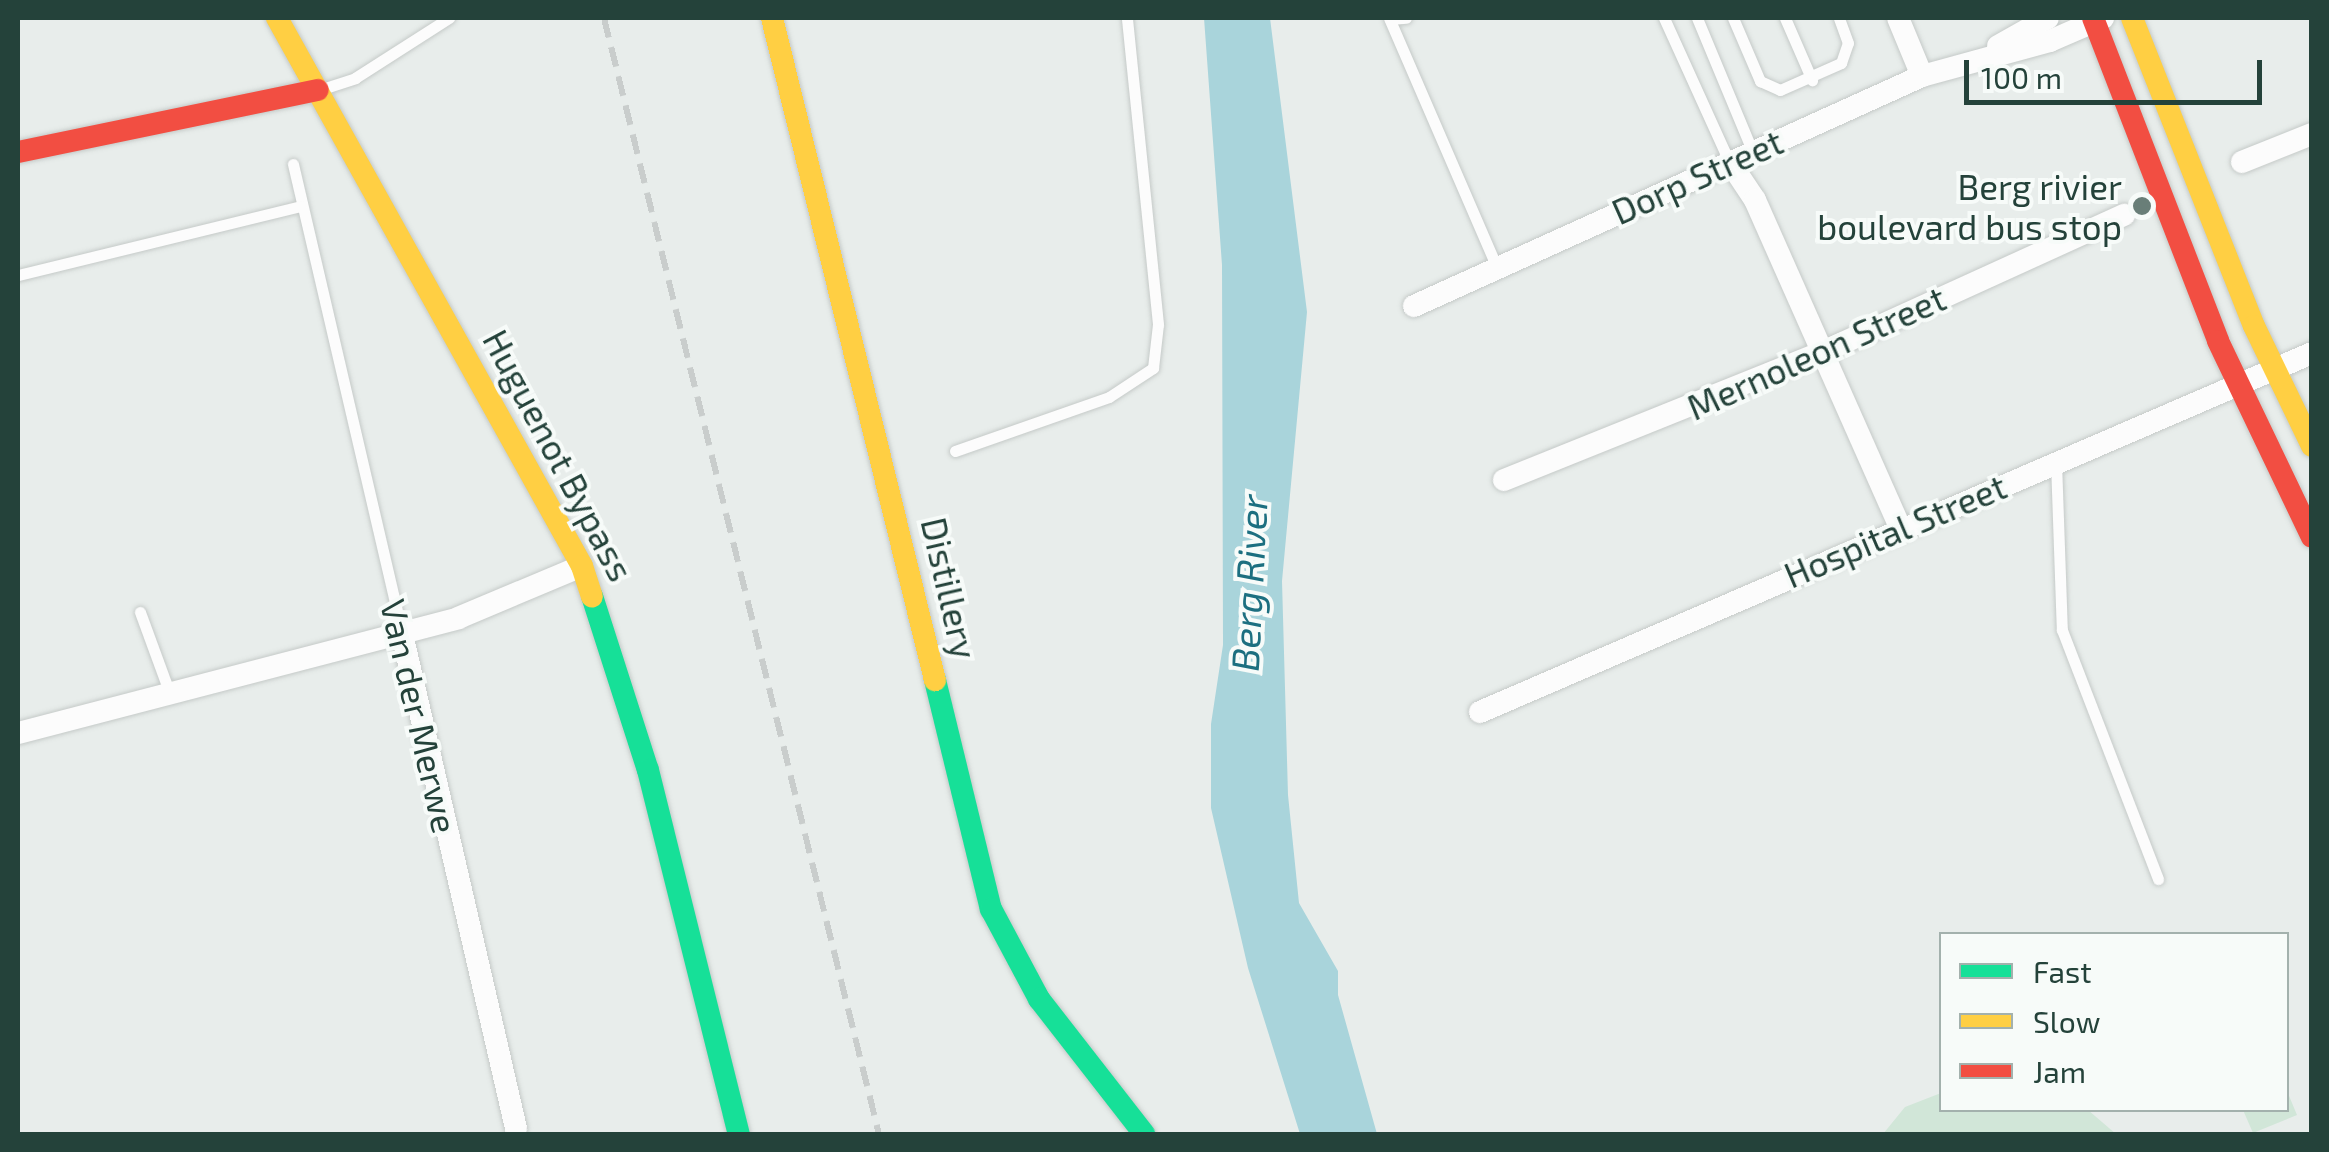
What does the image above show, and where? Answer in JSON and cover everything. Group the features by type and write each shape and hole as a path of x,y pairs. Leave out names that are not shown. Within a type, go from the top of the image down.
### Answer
{"street":[{"name":"Huguenot Bypass","path":"277,18 582,566 648,770 739,1134"},
{"name":"Distillery","path":"772,18 991,909 1039,1000 1144,1134"},
{"path":"1898,18 1922,76"},
{"name":"Dorp Street","path":"1982,55 2048,18"},
{"path":"2132,18 2274,369 2312,446"},
{"path":"2140,41 2146,18"},
{"path":"2097,20 2238,385 2312,537"},
{"name":"Dorp Street","path":"1414,306 1922,76 2097,20"},
{"path":"18,152 318,90"},
{"path":"2242,162 2312,134"},
{"path":"1752,150 1756,200"},
{"path":"1729,161 1756,200 1900,526"},
{"name":"Mernoleon Street","path":"1504,480 1823,352 2124,215"},
{"name":"Hospital Street","path":"1480,712 1900,526 2312,353"},
{"path":"18,733 402,634 582,566"},
{"name":"Van der Merwe","path":"402,634 516,1128"}],"lane":[{"path":"318,90 355,78 449,18"},
{"path":"955,451 1109,397 1153,368 1158,324 1127,18"},
{"path":"1406,18 1390,18 1497,267"},
{"path":"1664,18 1729,161"},
{"path":"1698,18 1752,150"},
{"path":"1733,18 1760,81 1780,90 1812,80 1848,54 1839,18"},
{"path":"1784,18 1812,80"},
{"name":"Van der Merwe","path":"292,164 321,305 402,634"},
{"path":"18,275 301,206"},
{"path":"2056,462 2062,630 2158,879"},
{"path":"140,612 170,694"}],"green space":[{"path":"1939,1094 1939,1112 2090,1112 2116,1134 1883,1134 1905,1107"},
{"path":"2289,1096 2297,1115 2253,1133 2244,1112 2289,1112"}],"water":[{"name":"Berg River","path":"1204,18 1270,18 1307,312 1282,581 1288,795 1299,903 1338,971 1338,995 1377,1134 1300,1134 1248,968 1211,808 1211,724 1223,645 1222,265"}],"railway":[{"path":"604,18 879,1134"}],"traffic: fast":[{"path":"592,596 648,770 739,1134"},
{"path":"935,680 991,909 1039,999 1144,1134"}],"traffic: slow":[{"path":"277,18 582,566 592,596"},
{"path":"772,18 935,680"},
{"path":"2132,18 2254,326 2312,446"}],"traffic: jam":[{"path":"2093,18 2218,341 2312,537"},
{"path":"18,152 318,90"}],"place":[{"name":"Berg rivier boulevard bus stop","path":"2142,206"}]}
